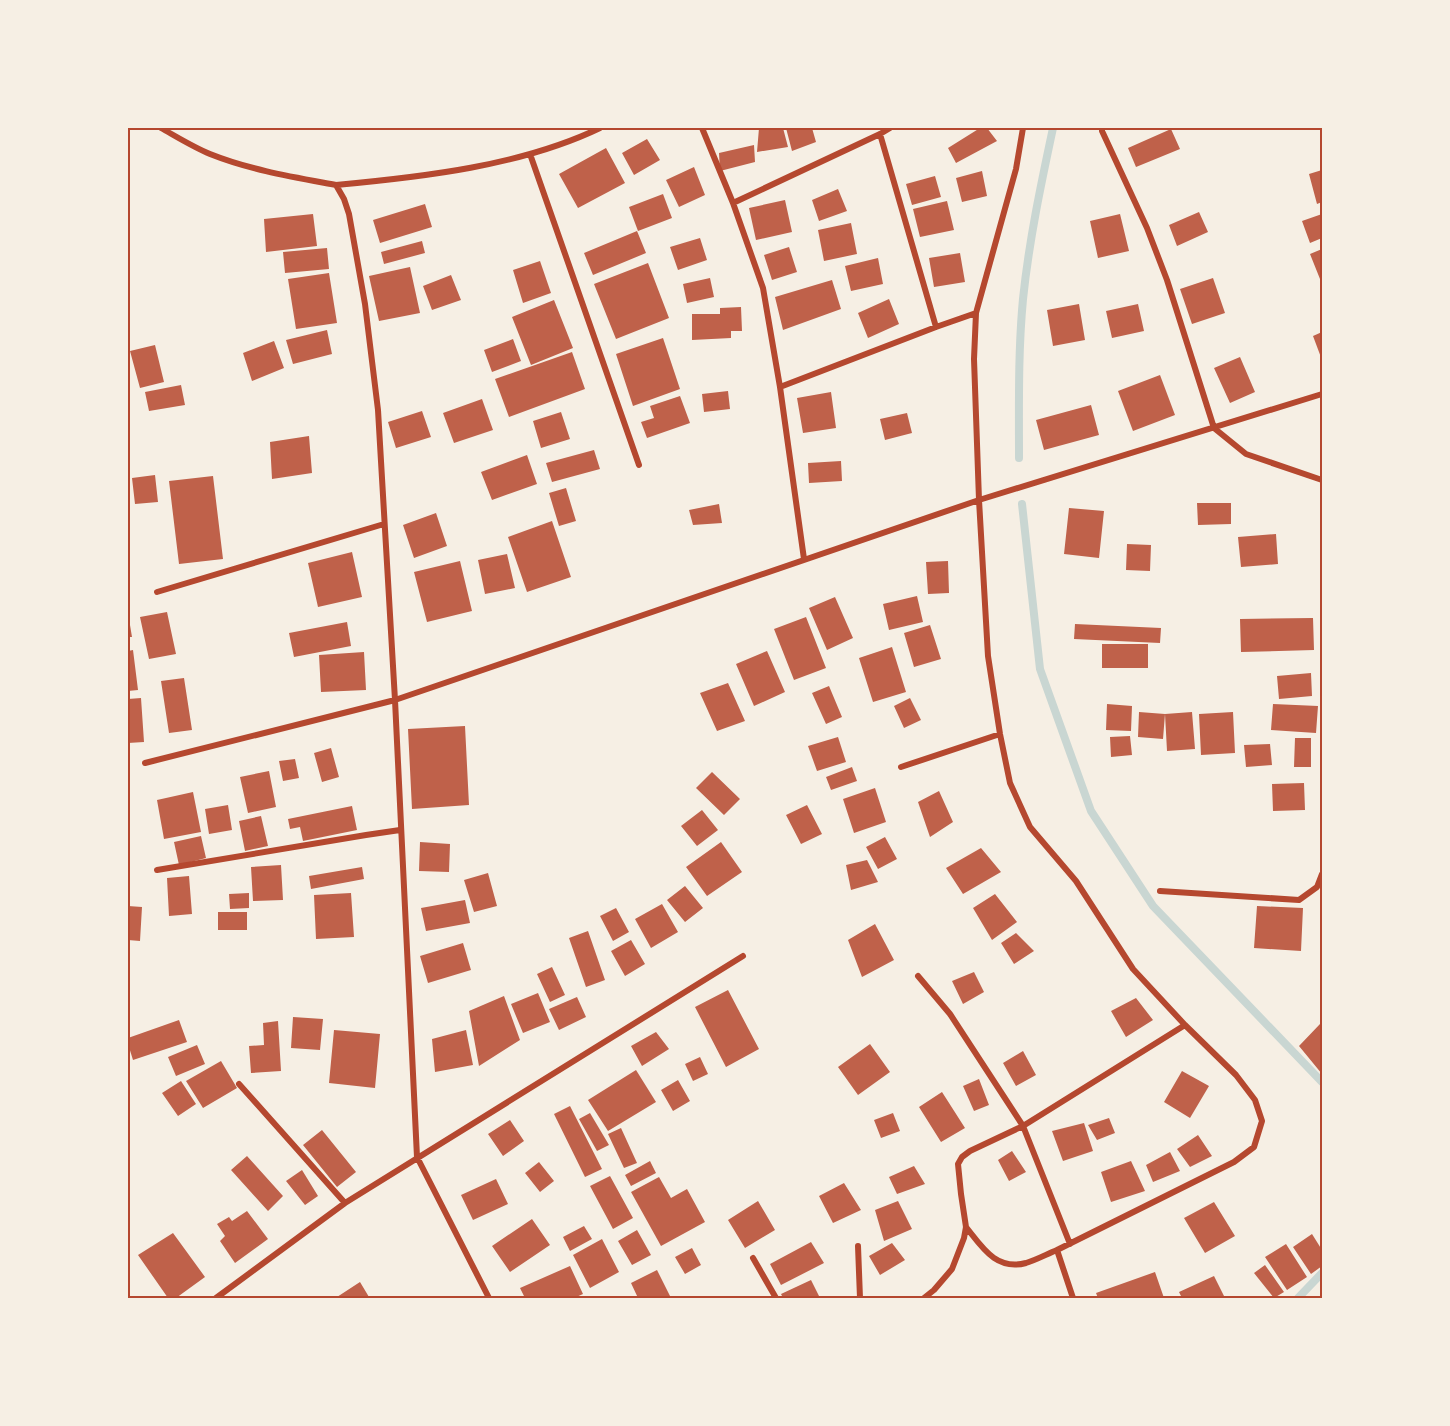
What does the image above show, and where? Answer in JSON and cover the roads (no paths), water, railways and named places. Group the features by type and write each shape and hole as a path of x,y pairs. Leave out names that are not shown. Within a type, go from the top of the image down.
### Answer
{"street":[{"path":"161,128 208,153 236,164 336,186 405,178 530,154 600,128"},
{"path":"702,128 733,203 763,288 780,387 804,559"},
{"path":"733,203 890,128"},
{"path":"966,1227 985,1251 1001,1263 1024,1264 1070,1244 1234,1162 1254,1147 1263,1121 1256,1100 1236,1075 1185,1025 1134,969 1076,881 1030,827 1010,783 988,656 974,359 976,313 1016,169 1023,128"},
{"path":"1102,128 1147,228 1167,280 1214,428 1246,454 1323,480"},
{"path":"880,134 936,327"},
{"path":"530,154 639,465"},
{"path":"336,186 349,213 365,304 378,410 395,700 417,1157 489,1299"},
{"path":"780,387 976,313"},
{"path":"145,763 395,700 979,500 1323,394"},
{"path":"156,592 384,524"},
{"path":"901,767 1000,734"},
{"path":"157,870 400,830"},
{"path":"1160,891 1299,900 1317,887 1323,874"},
{"path":"216,1299 345,1203 743,956"},
{"path":"918,976 950,1014 1023,1126 1070,1244"},
{"path":"924,1299 952,1269 961,1249 966,1227 958,1164 962,1157 1023,1126 1185,1025"},
{"path":"240,1083 345,1203"},
{"path":"858,1246 860,1299"},
{"path":"1057,1250 1073,1299"},
{"path":"753,1258 776,1299"}],"waterway":[{"path":"1019,458 1023,299 1032,234 1053,128"},
{"path":"1022,504 1040,669 1091,811 1153,906 1322,1082"},
{"path":"1298,1298 1322,1273"}]}
